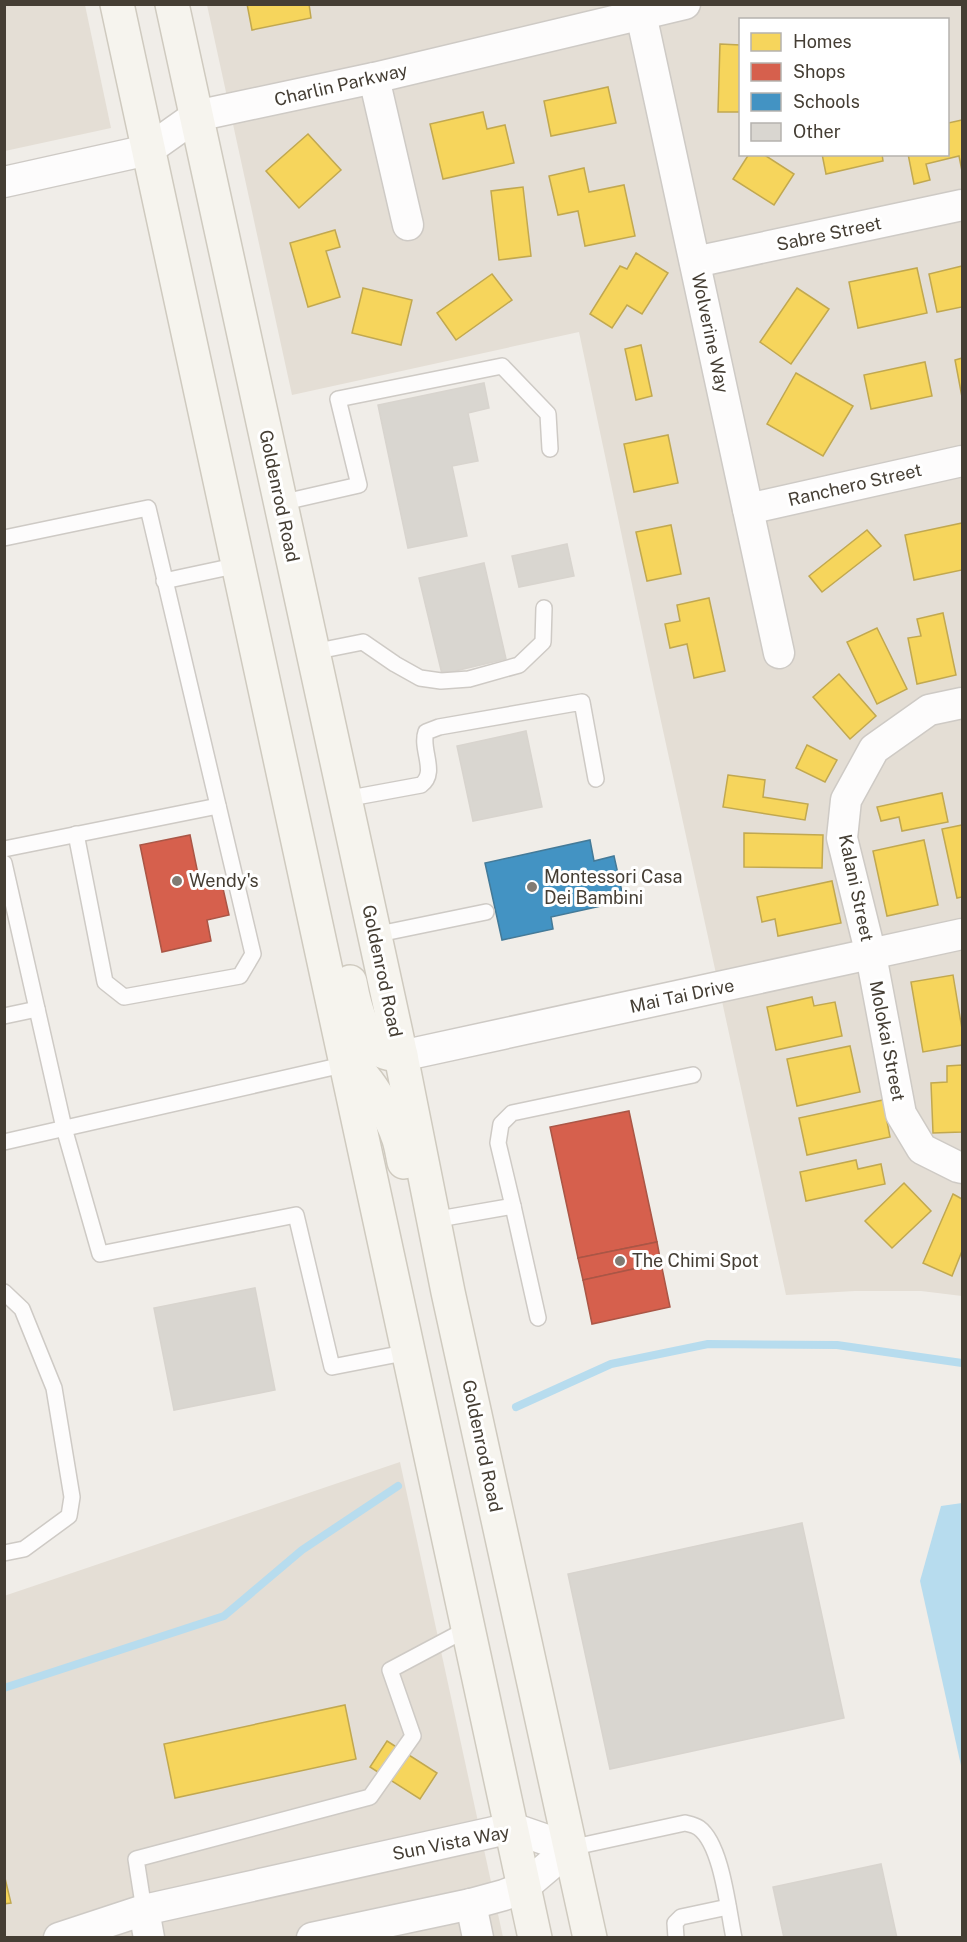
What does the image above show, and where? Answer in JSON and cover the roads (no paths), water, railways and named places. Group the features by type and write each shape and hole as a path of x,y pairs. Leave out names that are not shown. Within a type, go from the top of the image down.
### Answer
{"main road":[{"path":"117,4 535,1938"},
{"name":"Goldenrod Road","path":"172,4 401,1056 448,1292 590,1938"},
{"path":"291,808 312,823 319,833 356,1010 367,1034 382,1051 401,1056"},
{"path":"347,1064 355,1067 373,1088 397,1134 429,1273 434,1286 448,1292"}],"street":[{"name":"Charlin Parkway","path":"4,182 148,150 196,116 374,78 685,4"},
{"name":"Wolverine Way","path":"641,14 779,653"},
{"path":"374,78 408,225"},
{"name":"Sabre Street","path":"695,262 963,205"},
{"name":"Ranchero Street","path":"748,509 963,461"},
{"name":"Kalani Street","path":"871,955 842,837 846,800 874,749 929,711 963,703"},
{"name":"Mai Tai Drive","path":"401,1056 963,934"},
{"name":"Molokai Street","path":"871,955 901,1114 922,1149 963,1168"},
{"name":"Sun Vista Way","path":"59,1938 146,1924 512,1828 570,1848"},
{"path":"312,1938 471,1904 524,1887 570,1848"},
{"path":"471,1904 478,1938"}],"lane":[{"path":"280,502 358,485 338,399 490,368 502,366 548,414 550,449"},
{"path":"4,538 148,508 253,954 240,976 124,997 105,981 76,834"},
{"path":"164,581 239,565"},
{"path":"313,652 363,642 394,664 420,678 441,681 469,679 519,665 543,642 544,608"},
{"path":"345,799 421,785 427,781 429,775 424,743 426,732 582,702 596,779"},
{"path":"4,849 76,834 219,810"},
{"path":"4,863 64,1128 100,1254 296,1215 332,1367 409,1352"},
{"path":"374,935 486,912"},
{"path":"4,1016 38,1010"},
{"path":"4,1142 347,1064"},
{"path":"538,1318 498,1143 501,1124 513,1113 693,1075"},
{"path":"433,1220 513,1206"},
{"path":"4,1292 22,1309 54,1388 72,1497 69,1516 24,1549 4,1553"},
{"path":"146,1924 136,1859 370,1797 413,1736 390,1670 469,1628"},
{"path":"570,1848 685,1823 698,1827 708,1838 717,1854 734,1938"},
{"path":"676,1938 675,1923 681,1917 728,1906"}],"water":[{"path":"962,1503 962,1770 920,1581 941,1506"}],"waterway":[{"path":"516,1407 611,1364 708,1344 837,1345 962,1363"},
{"path":"4,1688 224,1616 302,1550 398,1486"}],"place":[{"name":"Wendy's","path":"177,881"},
{"name":"Montessori Casa Dei Bambini","path":"532,887"},
{"name":"The Chimi Spot","path":"620,1261"}]}
